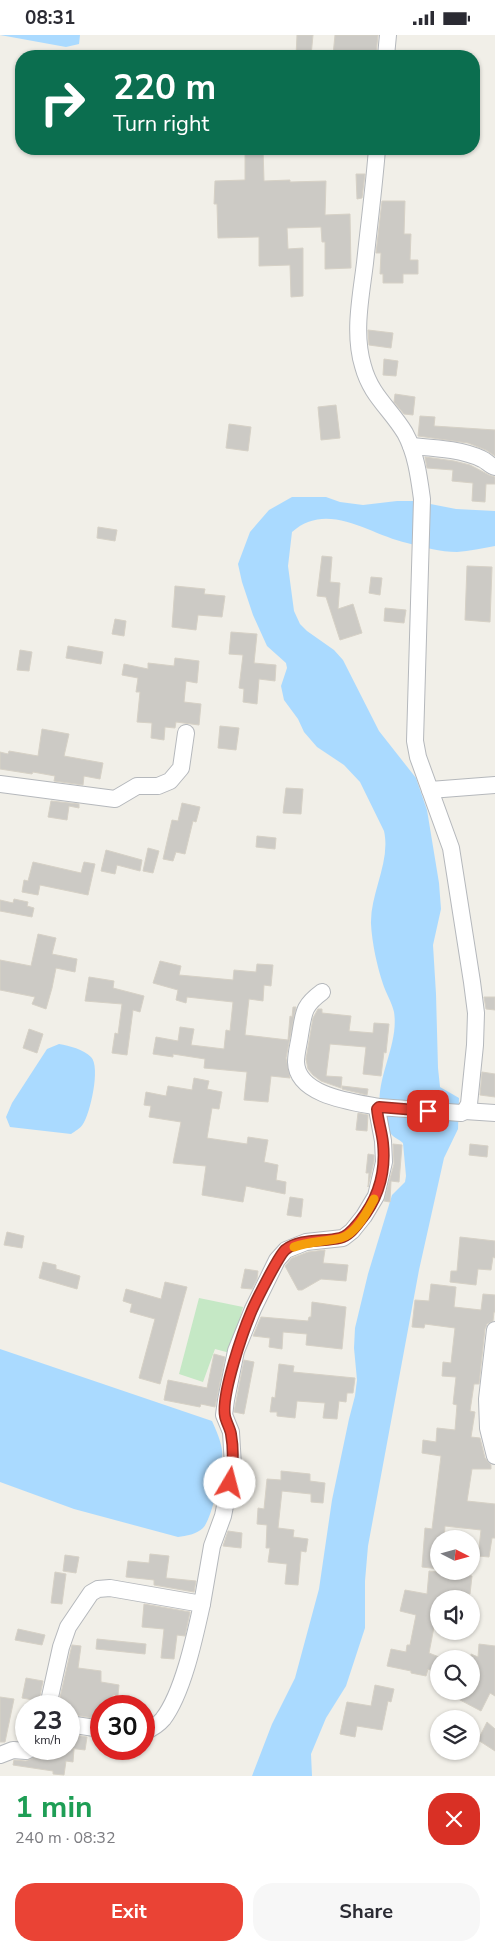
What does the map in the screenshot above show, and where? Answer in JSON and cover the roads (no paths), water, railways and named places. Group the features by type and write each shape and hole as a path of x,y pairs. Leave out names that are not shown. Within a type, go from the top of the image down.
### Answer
{"street":[{"path":"387,50 388,35"},
{"path":"376,155 360,301 359,345 362,363 371,387 404,433 411,446 418,470 422,499 415,741 451,848 476,1013 469,1103 463,1112"},
{"path":"411,446 466,454 481,459 495,467"},
{"path":"0,783 115,799 137,786 158,786 170,781 181,768 186,733"},
{"path":"430,790 495,785"},
{"path":"322,992 306,1006 296,1062 302,1079 318,1092 379,1107 495,1113"},
{"path":"155,1726 163,1719 174,1701 190,1654 202,1605 212,1546 223,1516 233,1466 231,1432 224,1415 236,1351 252,1309 277,1260 286,1250 306,1242 343,1238 352,1231 364,1216 376,1196 384,1162 383,1141 377,1109 379,1107"},
{"path":"495,1330 487,1399 488,1428 495,1457"},
{"path":"51,1695 68,1627 91,1593 98,1589 110,1588 202,1605"},
{"path":"0,1755 15,1749"}],"water":[{"path":"0,35 80,35 79,44 66,47"},
{"path":"292,497 326,497 340,502 363,505 415,501 456,509 495,511 495,546 457,552 438,550 393,539 334,519 320,519 306,523 292,532 288,566 294,611 300,624 334,650 343,660 379,731 416,778 427,810 439,883 441,909 433,945 440,1087 459,1098 458,1129 444,1158 419,1270 368,1546 365,1581 365,1628 346,1686 326,1718 311,1754 312,1776 252,1776 272,1724 295,1678 319,1589 332,1500 355,1396 357,1380 354,1348 355,1328 368,1274 392,1195 405,1182 406,1176 403,1143 389,1132 380,1110 382,1083 395,1026 394,1012 377,962 371,924 374,901 385,854 384,831 360,782 344,765 317,747 304,732 298,719 284,700 281,686 287,668 286,663 267,646 253,615 238,564 250,532 269,510"},
{"path":"59,1044 84,1052 94,1062 95,1080 86,1119 79,1129 71,1134 10,1127 6,1117 12,1103 47,1049"},
{"path":"0,1349 212,1421 221,1443 222,1457 213,1503 203,1528 195,1533 178,1537 74,1509 0,1482"}]}
